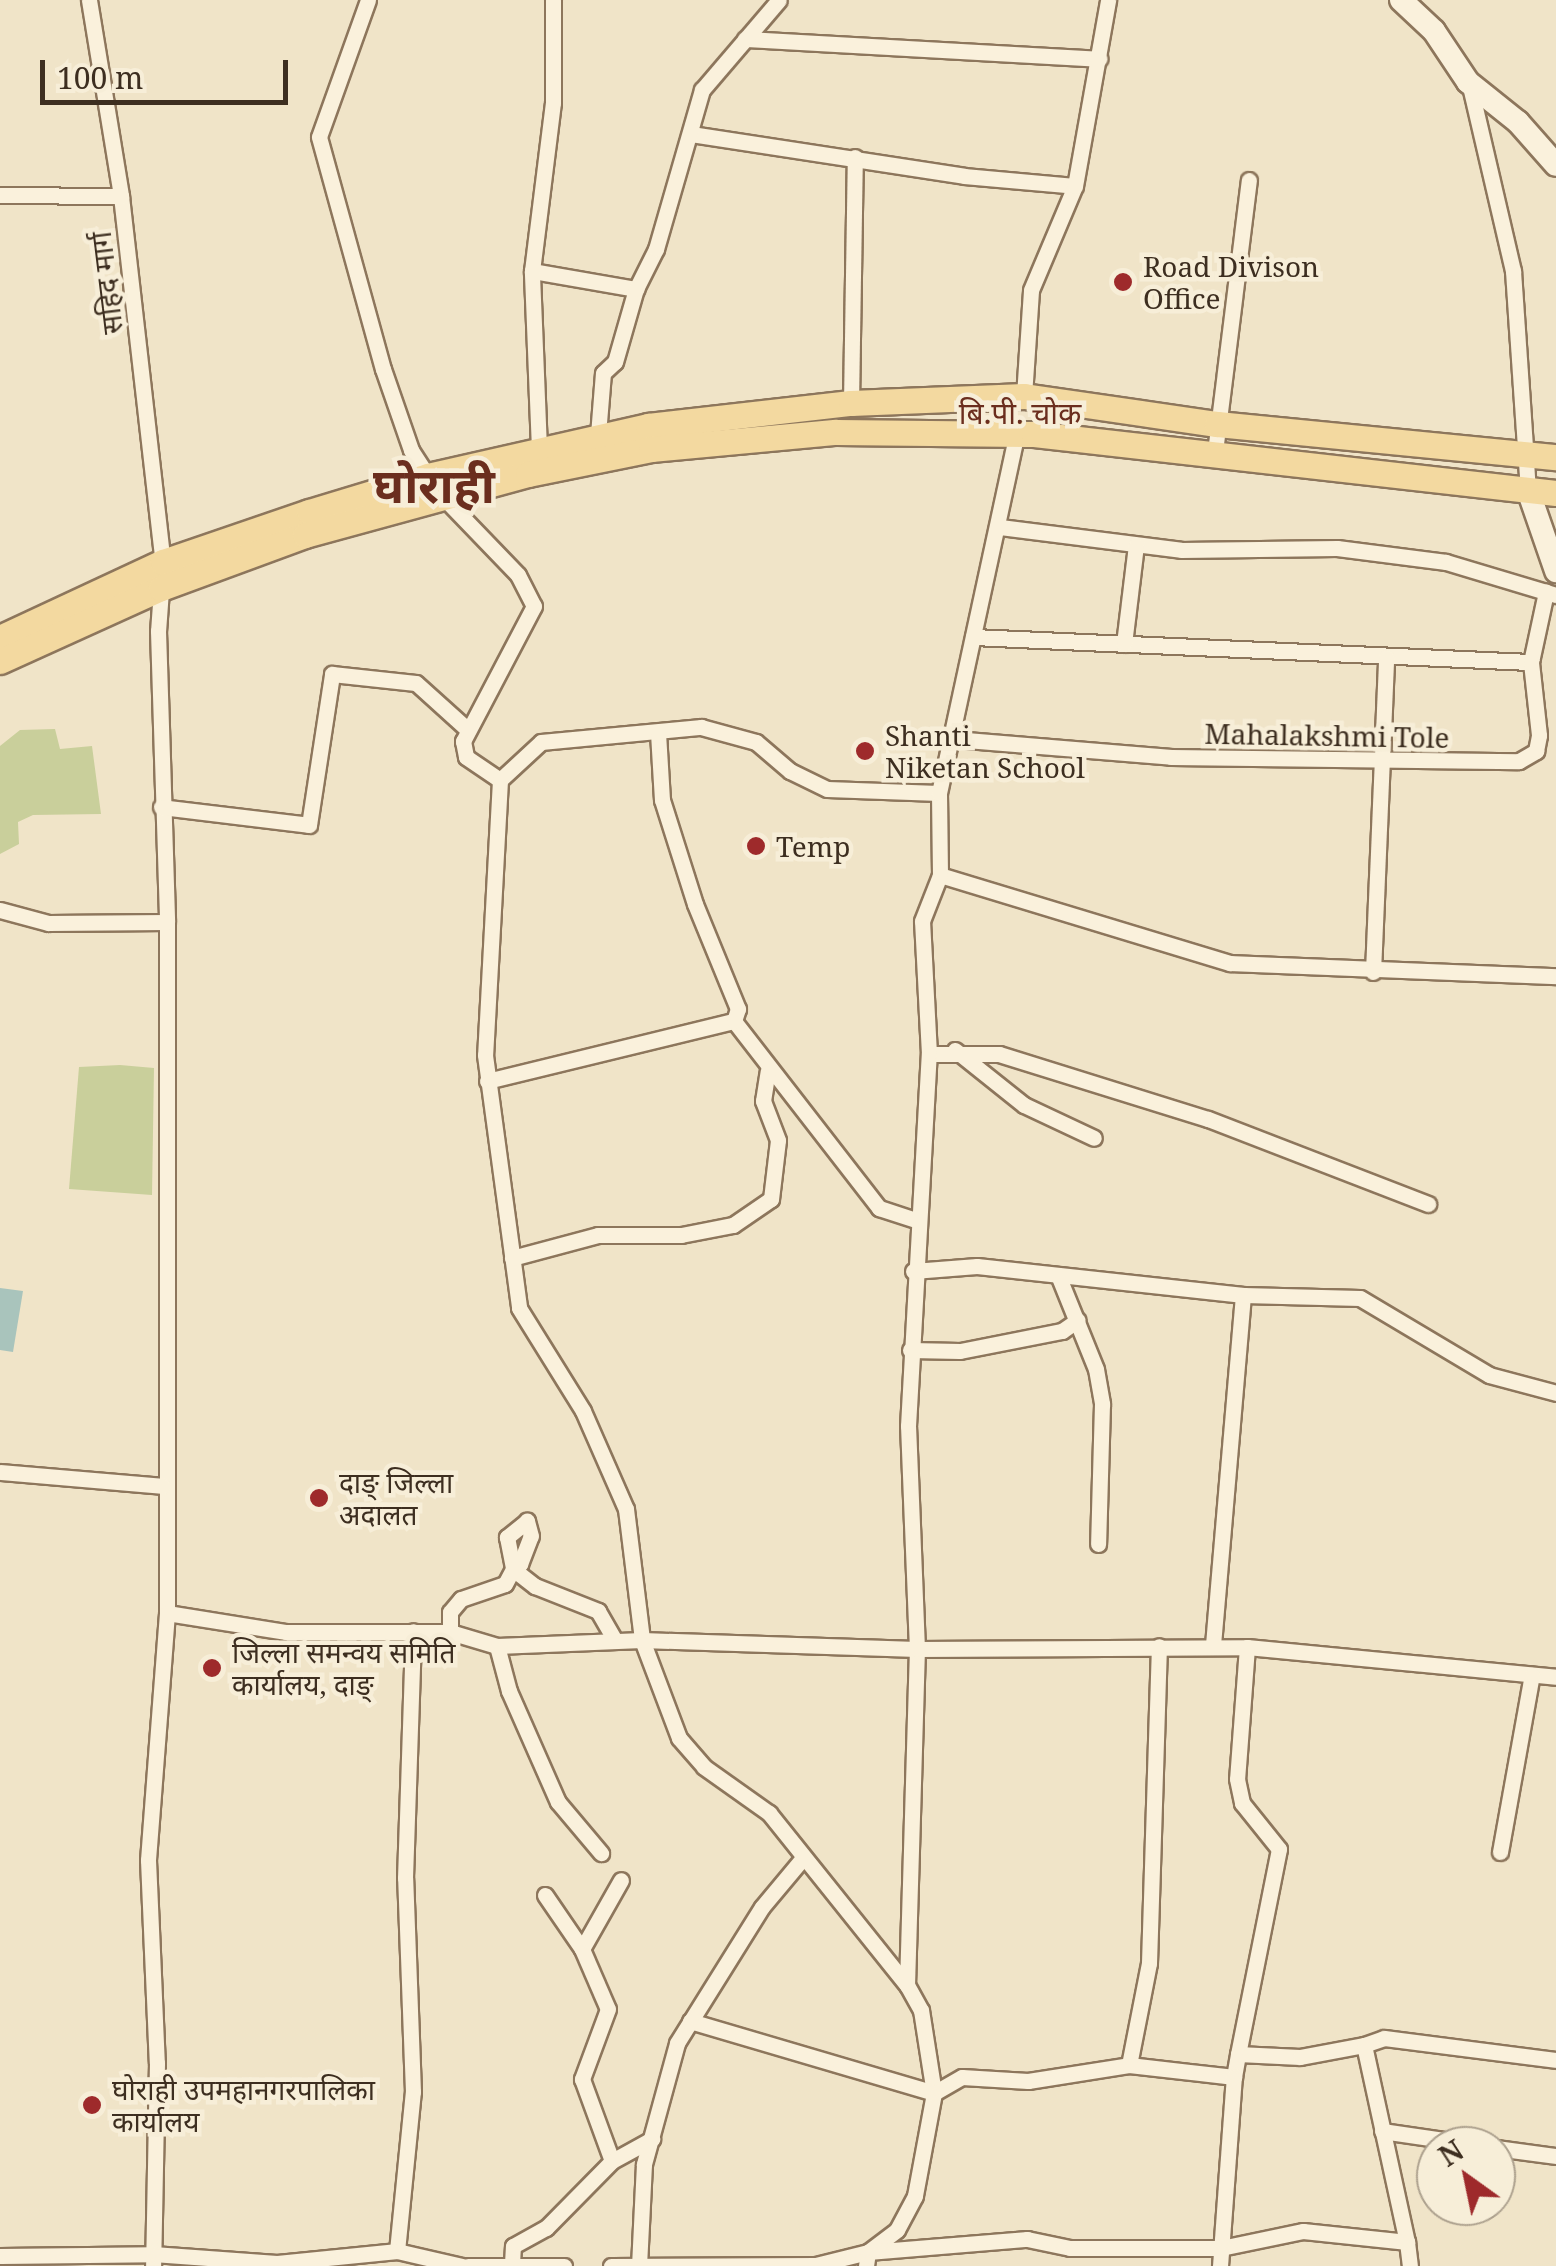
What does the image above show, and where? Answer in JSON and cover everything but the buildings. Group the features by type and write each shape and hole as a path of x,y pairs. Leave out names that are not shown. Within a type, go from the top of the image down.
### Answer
{"main road":[{"path":"1018,434 1021,397"},
{"path":"0,638 162,575 435,487 539,449 598,436 851,403 1021,397 1217,424 1556,457"},
{"path":"435,487 650,449 836,432 1018,434 1215,452 1556,493"},
{"path":"0,661 162,575"}],"street":[{"name":"सहिद मार्ग","path":"89,0 121,196 162,575 161,806 167,922 162,1486 167,1613 148,1860 158,2062 153,2260"},
{"path":"368,0 319,137 383,369 411,450 435,487 518,575 534,606 468,730 466,757 500,780"},
{"path":"539,449 532,271 552,102 553,0"},
{"path":"598,436 603,373 615,362 636,289 656,249 702,90 778,0"},
{"path":"1021,397 1031,290 1076,186 1108,0"},
{"path":"1400,0 1434,32 1468,82 1518,122 1556,165"},
{"path":"746,39 1099,59"},
{"path":"1000,527 1136,545 1338,548 1446,562 1553,586 1528,490 1513,271 1468,82"},
{"path":"691,134 1076,186"},
{"path":"851,403 855,158"},
{"path":"1215,452 1249,180"},
{"path":"0,195 121,196"},
{"path":"532,271 636,289"},
{"path":"907,1985 917,1649 910,1350 928,1054 922,921 940,875 939,793 954,740 972,637 1018,434"},
{"path":"1124,644 1136,545"},
{"name":"Mahalakshmi Tole","path":"954,740 1171,757 1386,764 1519,761 1536,751 1531,662 1553,586"},
{"path":"972,637 1531,662"},
{"path":"1373,972 1386,764 1386,657"},
{"path":"161,806 310,825 332,674 416,683 468,730"},
{"path":"867,2259 897,2230 915,2196 934,2093 921,2010 907,1985 831,1883 803,1858 769,1812 704,1766 679,1738 642,1640 626,1509 583,1411 519,1308 487,1080 484,982 500,780 540,742 728,730 826,790 939,793"},
{"path":"658,733 662,800 695,904 738,1009 734,1021"},
{"path":"940,875 1230,963 1373,972 1556,976"},
{"path":"0,910 48,923 167,922"},
{"path":"487,1080 734,1021"},
{"path":"734,1021 768,1071 880,1208 916,1220"},
{"path":"928,1054 955,1050 1000,1054 1208,1119 1428,1204"},
{"path":"955,1050 1024,1106 1094,1138"},
{"path":"512,1258 598,1235 681,1235 732,1225 771,1199 778,1140 764,1101 768,1071"},
{"path":"913,1271 977,1266 1243,1295 1360,1298 1489,1375 1556,1392"},
{"path":"1058,1274 1078,1320 1102,1404 1098,1544"},
{"path":"1213,1646 1243,1295"},
{"path":"910,1350 960,1351 1062,1331 1078,1320"},
{"path":"0,1472 162,1486"},
{"path":"450,1632 450,1612 461,1599 505,1584 513,1569 535,1586 598,1611 615,1641"},
{"path":"167,1613 286,1632 450,1632 498,1646 642,1640 917,1649 1213,1646 1556,1677"},
{"path":"397,2251 412,2092 406,1878 413,1631"},
{"path":"498,1646 520,1720 558,1802 600,1853"},
{"path":"1129,2065 1149,1963 1159,1646"},
{"path":"1220,2266 1234,2077 1259,1923 1279,1849 1242,1804 1236,1779 1247,1647"},
{"path":"1500,1852 1532,1675"},
{"path":"639,2266 644,2164 677,2043 762,1908 803,1858"},
{"path":"582,1948 621,1880"},
{"path":"545,1895 582,1948 608,2009 582,2079 612,2161"},
{"path":"690,2021 934,2093 962,2077 1028,2081 1129,2065 1234,2077"},
{"path":"1238,2054 1300,2056 1384,2038 1556,2060"},
{"path":"1364,2045 1410,2266"},
{"path":"1382,2132 1416,2137"},
{"path":"523,2265 513,2246 546,2228 612,2161 652,2139"},
{"path":"1516,2151 1556,2156"},
{"path":"611,2266 815,2265 1026,2240 1070,2248 1221,2248 1303,2231 1407,2242"},
{"path":"0,2256 277,2264 397,2251 465,2266 564,2266"}],"green space":[{"path":"55,729 60,749 92,746 101,814 33,815 18,822 19,844 0,854 0,746 20,730"},
{"path":"79,1067 154,1068 152,1195 69,1189"}],"water":[{"path":"0,1288 23,1291 13,1352 0,1350"}],"place":[{"name":"Road Divison Office","path":"1123,282"},
{"name":"Shanti Niketan School","path":"865,751"},
{"name":"Temp","path":"756,846"},
{"name":"दाङ् जिल्ला अदालत","path":"319,1498"},
{"name":"जिल्ला समन्वय समिति कार्यालय, दाङ्","path":"212,1668"},
{"name":"घोराही उपमहानगरपालिका कार्यालय","path":"92,2105"}],"district":[{"name":"बि.पी. चोक","path":"1020,413"},
{"name":"घोराही","path":"434,485"}]}
